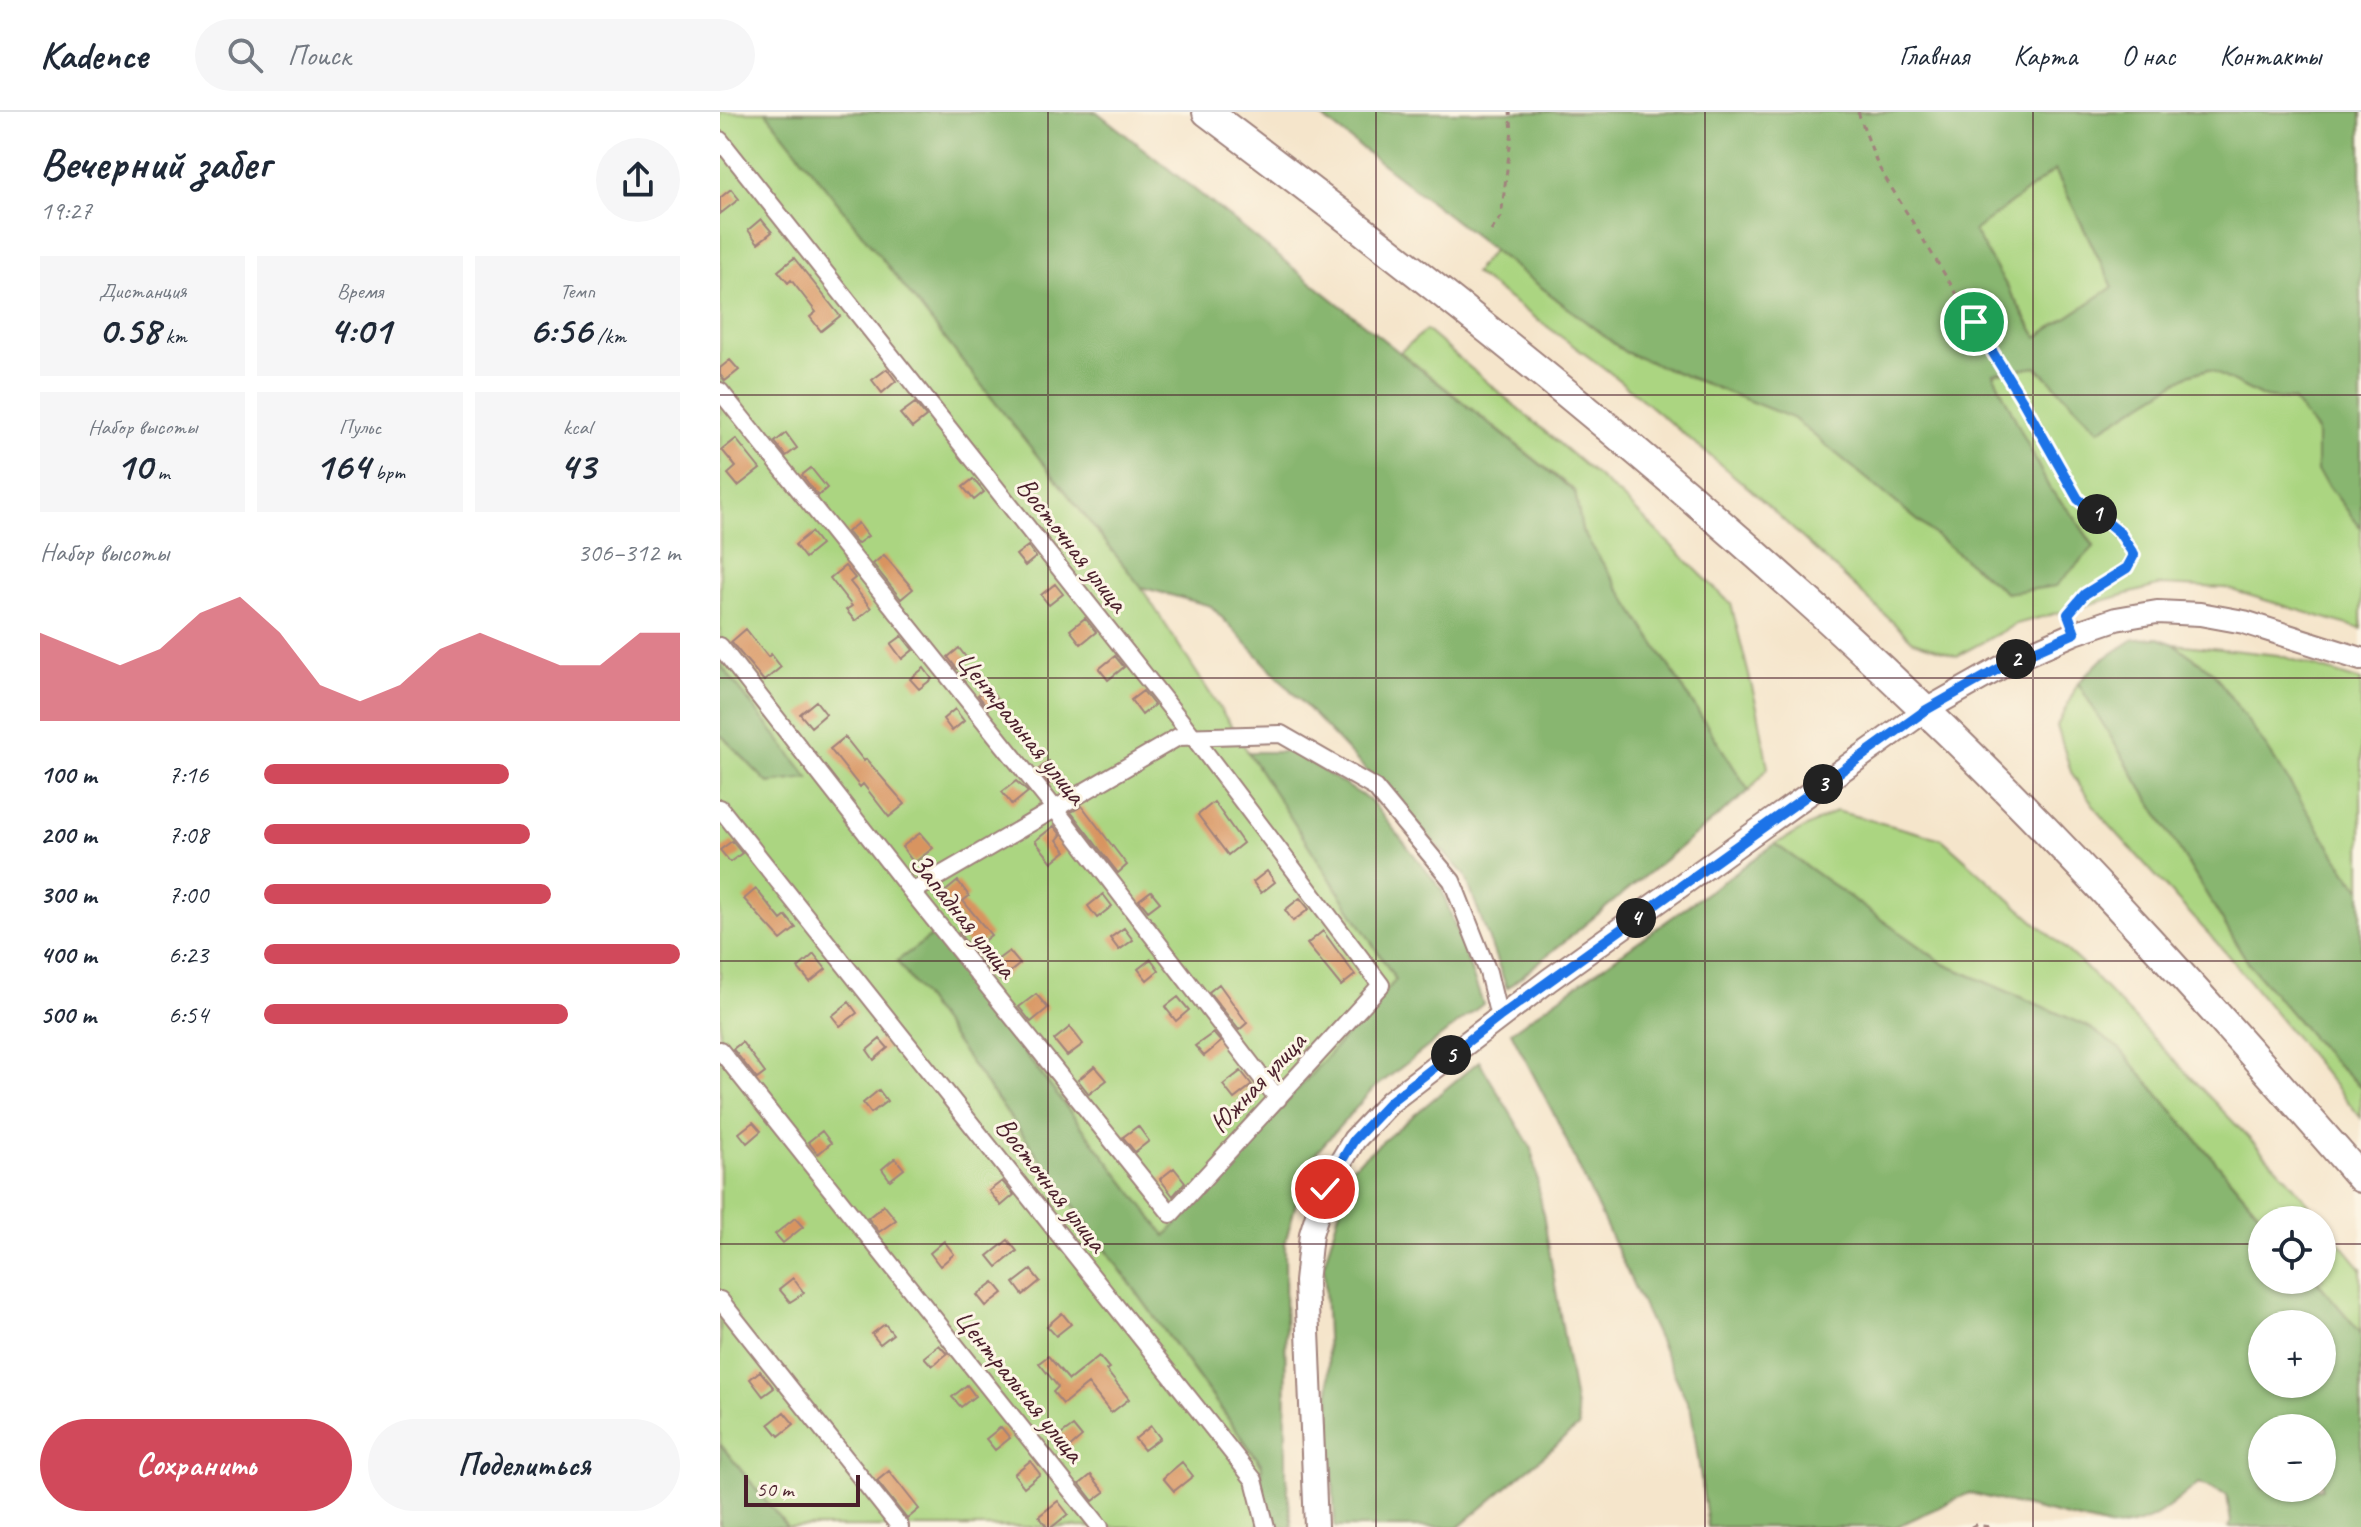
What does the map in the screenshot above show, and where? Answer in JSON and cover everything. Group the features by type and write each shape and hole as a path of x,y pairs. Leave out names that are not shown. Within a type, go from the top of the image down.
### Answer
{"highway":[{"path":"1207,112 1467,311 1619,435 1823,614 1926,710 2119,907 2361,1178"}],"main road":[{"path":"1316,1527 1306,1282 1311,1234 1325,1189 1354,1140 1391,1101 1499,1017 1926,710 2016,659 2116,619 2157,612 2200,614 2244,622 2361,659"}],"street":[{"name":"Восточная улица","path":"720,140 1192,735 1381,985"},
{"name":"Центральная улица","path":"720,391 1055,809 1278,1099"},
{"name":"Западная улица","path":"720,646 912,892 1171,1214"},
{"path":"912,892 1178,737 1281,734 1375,788 1452,881 1488,972 1499,1017"},
{"name":"Восточная улица","path":"720,808 1254,1480 1266,1527"},
{"name":"Южная улица","path":"1171,1214 1381,985"},
{"name":"Центральная улица","path":"720,1050 1100,1527"},
{"path":"720,1300 900,1527"}],"path":[{"path":"1491,231 1501,217 1512,130 1510,112"},
{"path":"1858,112 1878,166 2022,400 2078,499 2119,532 2134,555 2127,568 2085,594 2068,614 2075,633"},
{"path":"1971,1527 1991,1527"}],"green space":[{"path":"720,112 766,112 1141,587 1396,980 1166,1236 934,935 897,961 1262,1466 1259,1527 787,1527 720,1444 720,734 768,783 808,778 720,664"},
{"path":"766,112 1097,112 1575,492 1582,531 1749,791 1507,988 1465,875 1211,606 1141,587"},
{"path":"1315,112 2361,112 2361,528 2317,471 2317,431 2293,400 2263,397 2208,369 2188,375 2099,430 2037,367 1993,373 2049,488 2075,518 2094,547 2056,586 2006,593 1793,418 1625,352","holes":["2055,170 2113,287 2037,337 1974,231"]},
{"path":"2055,170 2113,287 2037,337 1973,231"},
{"path":"1493,250 1625,352 1793,418 2006,593 2094,546 2049,488 1992,373 2037,367 2099,430 2188,375 2209,369 2263,397 2293,400 2317,431 2317,471 2361,528 2361,629 2225,588 2161,585 2016,624 1957,656 1913,641 1751,490 1608,371 1474,273"},
{"path":"1426,330 1623,498 1731,604 1758,711 1768,768 1749,791 1582,531 1575,491 1400,352"},
{"path":"2158,638 2174,644 2213,672 2271,754 2347,873 2361,889 2361,1087 2327,1055 2249,964 2078,683 2099,662 2134,639"},
{"path":"2174,644 2278,655 2361,681 2361,889 2347,873 2213,672"},
{"path":"720,664 809,778 768,783 720,734"},
{"path":"2078,683 2249,964 2327,1055 2361,1087 2361,1118 2226,953 2101,816 2071,772 2057,726"},
{"path":"1248,752 1293,752 1371,801 1442,890 1483,1004 1372,1090 1307,1163 1285,1243 1286,1475 1292,1527 1259,1527 1262,1465 897,961 933,935 1166,1236 1396,980"},
{"path":"1836,811 1942,839 2083,965 2310,1206 2253,1206 2120,1049 2087,1026 1944,964 1775,844"},
{"path":"1775,844 1944,964 2087,1026 2120,1049 2253,1206 2248,1206 2248,1294 2328,1294 2361,1333 2361,1527 2228,1527 2231,1523 2227,1495 2199,1483 2149,1520 2124,1526 2109,1527 1969,1493 1896,1527 1708,1527 1691,1410 1557,1120 1511,1032"},
{"path":"1479,1061 1532,1149 1579,1426 1459,1527 1335,1527 1324,1264 1352,1167"},
{"path":"2336,1238 2361,1268 2361,1333 2328,1294 2336,1294"},
{"path":"720,1444 787,1527 720,1527"}],"building":[{"path":"731,189 739,199 720,214 720,198"},
{"path":"761,219 772,232 758,243 748,230"},
{"path":"794,258 840,316 821,331 810,317 816,312 791,280 788,283 778,271"},
{"path":"730,360 739,370 725,381 720,375 720,368"},
{"path":"887,369 896,381 882,393 872,380"},
{"path":"915,403 926,417 912,428 900,414"},
{"path":"786,433 797,448 786,456 775,442"},
{"path":"736,439 760,469 738,486 728,474 736,467 722,450"},
{"path":"811,468 827,488 818,496 802,475"},
{"path":"973,479 984,492 974,500 963,487"},
{"path":"858,523 868,536 857,544 847,532"},
{"path":"811,532 821,545 805,558 795,545"},
{"path":"1028,546 1036,557 1025,566 1016,555"},
{"path":"884,555 913,589 901,599 873,564"},
{"path":"845,566 855,578 850,582 871,608 855,621 846,610 852,606 830,578"},
{"path":"1055,584 1063,594 1049,605 1041,595"},
{"path":"1085,618 1096,632 1081,644 1070,630"},
{"path":"746,629 768,657 771,654 781,667 764,681 731,642"},
{"path":"902,636 913,650 902,659 891,644"},
{"path":"959,648 968,660 957,669 948,657"},
{"path":"1115,656 1124,667 1108,680 1099,669"},
{"path":"924,668 932,679 919,689 910,679"},
{"path":"988,688 998,700 988,708 978,695"},
{"path":"1143,691 1154,705 1142,715 1131,700"},
{"path":"816,701 826,714 811,727 800,714"},
{"path":"955,709 964,721 952,731 943,719"},
{"path":"845,737 905,804 889,817 830,749"},
{"path":"1049,761 1056,769 1051,774 1055,779 1049,784 1038,770"},
{"path":"1016,781 1028,792 1012,805 1002,792"},
{"path":"1214,802 1243,843 1228,855 1198,815"},
{"path":"1082,806 1127,865 1118,873 1071,812"},
{"path":"1054,826 1061,835 1057,840 1066,851 1052,862 1035,841"},
{"path":"920,833 933,848 914,863 902,847"},
{"path":"732,841 742,853 730,862 720,850"},
{"path":"1267,871 1275,882 1261,893 1253,882"},
{"path":"958,881 969,896 963,901 991,935 972,950 959,933 966,927 941,895"},
{"path":"756,889 781,920 786,916 796,928 781,940 744,899"},
{"path":"1151,891 1160,902 1148,911 1139,900"},
{"path":"1103,894 1112,906 1097,918 1088,906"},
{"path":"1300,898 1309,909 1293,921 1285,910"},
{"path":"1124,928 1133,940 1119,950 1110,938"},
{"path":"1323,931 1355,975 1341,986 1307,944"},
{"path":"1009,951 1020,964 1000,980 989,966"},
{"path":"814,954 826,969 810,982 798,968"},
{"path":"1151,959 1159,970 1147,980 1138,969"},
{"path":"1219,984 1247,1023 1239,1030 1209,992"},
{"path":"1036,994 1048,1008 1031,1022 1019,1007"},
{"path":"1178,997 1189,1010 1176,1021 1165,1007"},
{"path":"849,1002 857,1013 840,1026 832,1016"},
{"path":"1070,1027 1083,1044 1067,1056 1054,1040"},
{"path":"1213,1033 1221,1042 1204,1056 1195,1046"},
{"path":"880,1039 888,1048 874,1060 867,1050"},
{"path":"742,1042 765,1073 757,1079 733,1049"},
{"path":"1095,1066 1107,1080 1089,1094 1078,1080"},
{"path":"1241,1071 1252,1085 1234,1099 1223,1085"},
{"path":"879,1090 887,1101 871,1113 863,1103"},
{"path":"753,1122 761,1131 747,1143 739,1133"},
{"path":"1138,1126 1149,1141 1135,1152 1123,1137"},
{"path":"822,1131 831,1143 818,1154 808,1142"},
{"path":"895,1158 904,1169 890,1180 882,1169"},
{"path":"1174,1168 1185,1182 1173,1196 1160,1179"},
{"path":"1002,1181 1014,1195 1001,1206 989,1191"},
{"path":"884,1205 896,1220 879,1232 868,1218"},
{"path":"795,1218 803,1227 783,1243 775,1234"},
{"path":"1008,1240 1017,1251 997,1267 988,1256"},
{"path":"944,1241 954,1254 940,1266 930,1253"},
{"path":"1031,1270 1040,1281 1023,1295 1014,1283"},
{"path":"793,1278 804,1293 790,1302 779,1289"},
{"path":"994,1282 1003,1293 986,1306 977,1295"},
{"path":"1062,1313 1071,1324 1056,1336 1047,1326"},
{"path":"885,1324 893,1334 880,1344 872,1334"},
{"path":"939,1345 947,1354 932,1366 924,1357"},
{"path":"1048,1356 1069,1380 1099,1356 1129,1399 1111,1413 1088,1384 1063,1404 1053,1392 1058,1387 1039,1363"},
{"path":"760,1371 774,1388 763,1396 750,1379"},
{"path":"967,1385 975,1396 961,1407 952,1397"},
{"path":"784,1412 794,1424 779,1436 769,1424"},
{"path":"1073,1426 1082,1437 1068,1449 1058,1437"},
{"path":"1151,1426 1160,1438 1144,1450 1135,1439"},
{"path":"1001,1427 1010,1438 995,1450 986,1439"},
{"path":"1030,1461 1040,1474 1024,1487 1014,1474"},
{"path":"1182,1462 1193,1476 1174,1491 1163,1478"},
{"path":"889,1471 919,1509 907,1519 877,1481"},
{"path":"1091,1475 1105,1492 1093,1501 1080,1484"},
{"path":"1058,1501 1068,1514 1052,1527 1047,1527 1039,1516"}],"route":[{"path":"1325,1189 1354,1140 1391,1101 1499,1017 1926,710 2016,659 2075,633 2068,614 2085,594 2127,568 2134,555 2119,532 2078,499 1974,322"}]}
